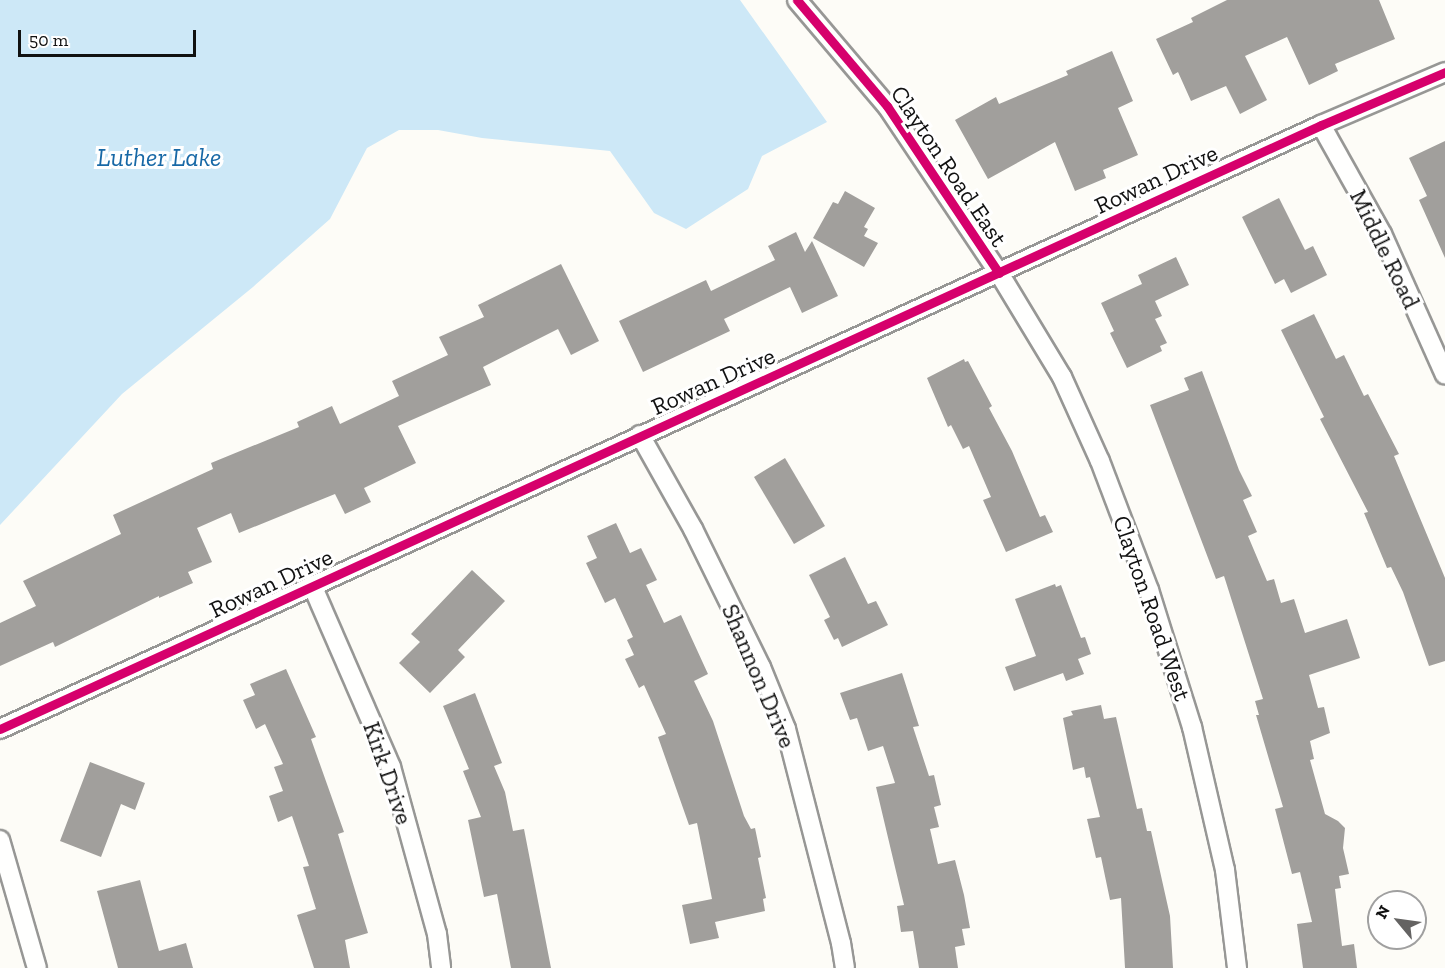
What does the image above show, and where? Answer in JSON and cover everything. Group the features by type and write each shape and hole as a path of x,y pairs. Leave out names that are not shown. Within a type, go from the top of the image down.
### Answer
{"street":[{"name":"Clayton Road East","path":"797,0 887,106 999,273"},
{"name":"Rowan Drive","path":"0,729 1321,125 1445,72"},
{"name":"Middle Road","path":"1321,125 1382,234 1445,375"},
{"name":"Clayton Road West","path":"999,273 1062,377 1100,461 1149,590 1192,728 1225,870 1238,968"},
{"name":"Shannon Drive","path":"640,435 693,529 760,667 786,729 841,943 845,968"},
{"name":"Kirk Drive","path":"312,585 391,767 437,934 441,968"},
{"path":"0,840 37,968"}],"water":[{"name":"Luther Lake","path":"0,0 740,0 827,122 762,156 748,189 686,229 654,213 610,151 482,138 438,130 399,130 367,148 330,219 253,287 122,394 0,525"}],"building":[{"path":"1227,0 1379,0 1395,39 1335,64 1338,71 1309,85 1287,37 1245,56 1267,100 1240,114 1226,86 1191,101 1178,72 1173,75 1156,39 1193,22 1191,18"},
{"path":"1112,51 1133,101 1118,108 1138,155 1103,170 1106,178 1075,191 1055,142 988,179 955,120 996,97 999,104 1068,75 1066,71"},
{"path":"1445,141 1445,258 1419,200 1427,196 1409,158"},
{"path":"845,191 875,208 864,227 868,229 864,236 878,243 864,267 813,238 833,202 838,204"},
{"path":"1279,198 1305,250 1313,246 1327,275 1291,293 1284,279 1275,284 1242,217"},
{"path":"796,232 805,252 812,241 838,296 802,313 790,287 724,319 730,331 643,372 619,321 706,280 711,291 775,260 768,246"},
{"path":"1176,257 1189,285 1155,301 1162,316 1155,319 1167,343 1160,346 1162,351 1127,368 1110,333 1114,331 1101,303 1142,284 1138,275"},
{"path":"561,264 599,341 571,355 558,329 483,367 491,385 398,426 416,463 364,488 371,502 345,514 335,494 239,533 231,513 197,528 212,562 188,572 193,583 159,598 159,596 55,647 53,642 0,666 0,623 36,606 23,581 121,534 113,515 213,469 211,463 299,427 297,422 332,406 340,424 399,396 392,381 448,355 439,337 484,317 478,305"},
{"path":"1314,314 1336,359 1344,355 1364,396 1368,394 1399,454 1394,456 1445,578 1445,661 1429,666 1403,592 1391,567 1387,568 1364,513 1368,512 1320,419 1324,417 1281,330"},
{"path":"964,359 965,362 968,361 992,406 989,408 1012,451 1040,517 1045,515 1053,532 1006,552 983,500 991,497 969,446 963,449 951,425 948,427 927,378"},
{"path":"1202,371 1239,470 1252,496 1243,500 1257,532 1248,536 1267,581 1274,579 1281,603 1294,599 1305,633 1347,619 1360,658 1309,675 1318,708 1324,707 1330,733 1310,741 1314,759 1310,760 1325,814 1345,828 1343,848 1349,874 1339,876 1341,888 1335,889 1342,946 1354,944 1357,968 1303,968 1297,924 1312,922 1300,872 1292,874 1275,809 1283,807 1256,715 1259,715 1255,701 1263,699 1224,576 1216,579 1150,405 1189,390 1184,378"},
{"path":"785,458 825,526 794,544 754,477"},
{"path":"616,523 630,553 641,548 657,580 646,585 664,623 681,615 708,674 694,681 713,721 744,816 751,829 755,828 766,898 763,899 765,911 715,922 719,938 690,944 682,905 712,899 697,823 689,825 658,737 666,734 644,685 639,688 625,659 634,655 627,640 633,637 615,598 605,603 586,563 597,558 587,536"},
{"path":"845,557 868,604 876,601 888,625 842,647 838,638 834,640 824,620 830,617 809,575"},
{"path":"472,570 505,601 458,650 465,657 430,693 399,663 420,642 411,634"},
{"path":"1055,584 1056,587 1061,585 1081,638 1085,637 1091,654 1078,659 1084,674 1066,681 1063,673 1014,691 1005,667 1036,656 1015,599"},
{"path":"286,669 316,737 311,739 344,832 338,834 368,933 345,940 350,968 314,968 297,915 316,909 303,867 309,866 292,816 278,822 269,796 283,791 274,767 283,764 265,724 256,729 243,700 255,695 250,684"},
{"path":"902,673 919,726 913,727 929,776 934,775 941,805 934,807 939,827 930,829 938,864 955,860 964,895 970,928 962,929 965,945 955,947 958,968 919,968 913,931 901,932 897,906 904,905 876,787 895,783 883,746 868,751 857,718 850,720 840,693"},
{"path":"475,693 502,763 494,766 505,792 513,831 524,829 551,968 511,968 497,894 484,897 468,820 481,817 463,771 469,769 443,706"},
{"path":"1101,705 1104,719 1116,717 1137,809 1142,808 1147,831 1151,831 1170,916 1173,968 1125,968 1121,898 1110,900 1101,857 1096,858 1087,819 1100,817 1090,777 1086,778 1084,767 1073,770 1063,718 1073,715 1071,711"},
{"path":"90,762 145,783 135,810 121,804 101,857 60,841"},
{"path":"140,880 159,951 186,943 193,968 118,968 97,891"}],"cycle path":[{"path":"797,0 887,106 999,273"},
{"path":"0,729 1321,125 1445,72"}]}
